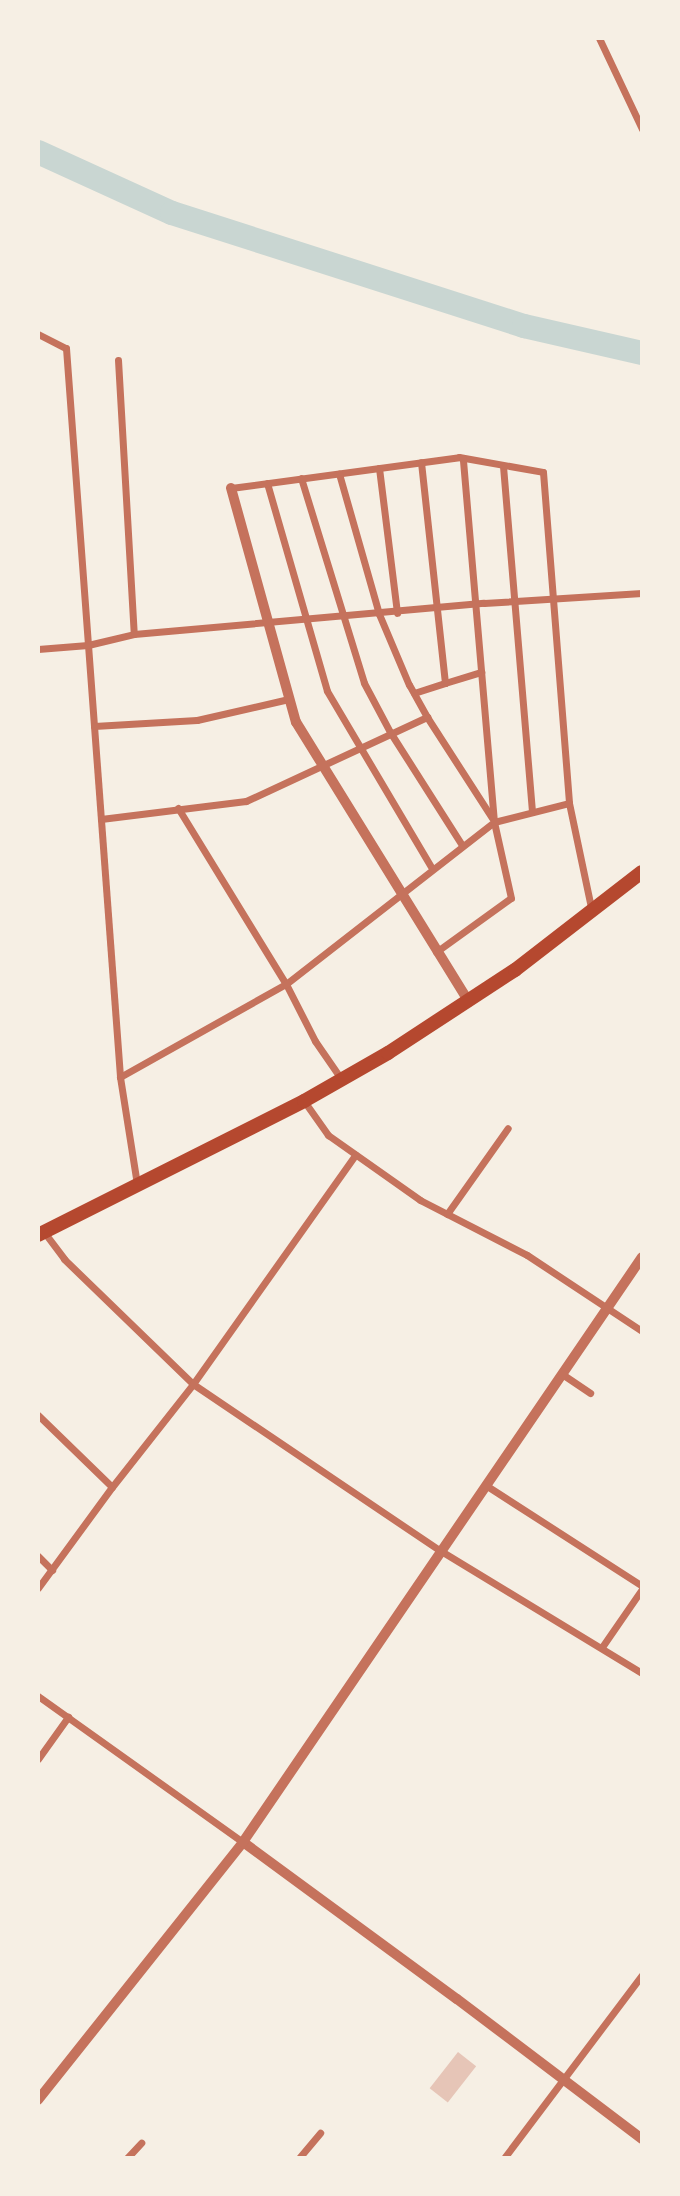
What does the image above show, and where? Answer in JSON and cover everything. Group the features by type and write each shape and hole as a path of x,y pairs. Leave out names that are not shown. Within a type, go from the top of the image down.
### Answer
{"highway":[{"path":"41,1234 342,1080 469,1002 642,873"}],"street":[{"path":"599,38 642,129"},
{"path":"38,334 66,348 120,1077 137,1184"},
{"path":"118,360 134,634"},
{"path":"436,953 511,898 494,822 463,458"},
{"path":"469,1002 436,953 296,722 231,488 463,458 543,472 569,803 584,888 592,912"},
{"path":"421,462 445,683"},
{"path":"503,466 532,812"},
{"path":"379,468 397,613"},
{"path":"339,474 379,614 414,694 494,822"},
{"path":"301,478 364,683 390,732 462,845"},
{"path":"267,483 327,691 431,867"},
{"path":"38,649 88,645 134,634 397,613 475,604 642,593"},
{"path":"414,694 481,672"},
{"path":"94,726 197,720 289,699"},
{"path":"101,819 178,807 246,801 427,717"},
{"path":"120,1077 286,984 431,867 494,822 569,803"},
{"path":"178,807 286,984 315,1041 342,1080"},
{"path":"304,1101 328,1136 420,1200 527,1255 642,1331"},
{"path":"447,1214 508,1128"},
{"path":"38,1588 112,1487 193,1384 355,1155"},
{"path":"41,1234 193,1384 441,1551 542,1615 602,1647 642,1673"},
{"path":"38,2100 243,1842 642,1257"},
{"path":"562,1374 590,1392"},
{"path":"38,1415 112,1487"},
{"path":"487,1486 642,1587 602,1647"},
{"path":"38,1556 52,1570"},
{"path":"38,1696 243,1842 642,2139"},
{"path":"38,1759 68,1717"},
{"path":"504,2158 642,1975"},
{"path":"299,2158 320,2133"},
{"path":"127,2158 141,2143"}],"building":[{"path":"458,2052 476,2066 448,2102 430,2088"}],"waterway":[{"path":"38,152 172,213 524,326 642,353"}]}
